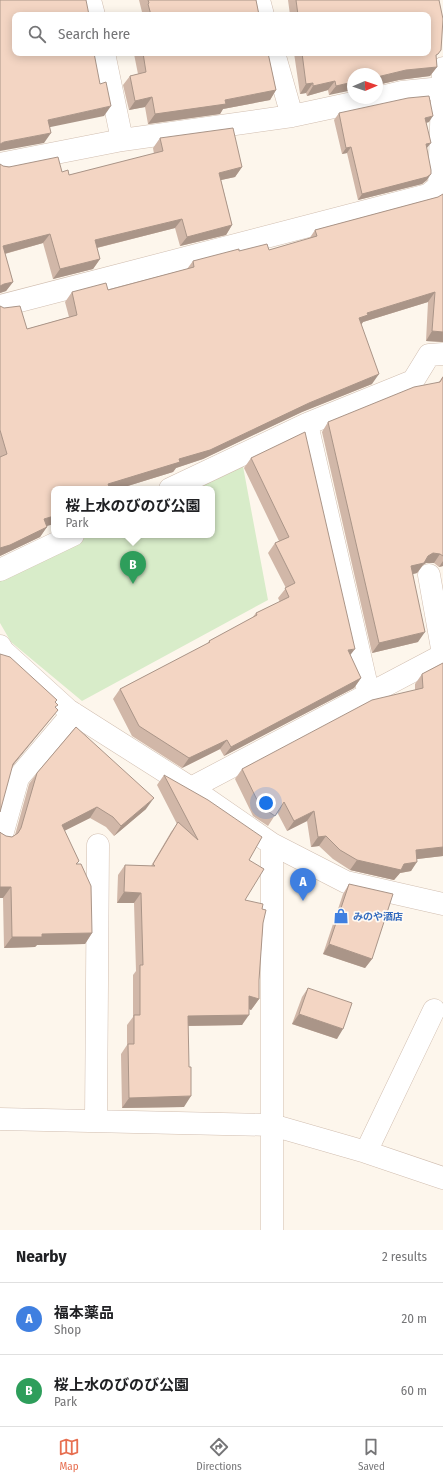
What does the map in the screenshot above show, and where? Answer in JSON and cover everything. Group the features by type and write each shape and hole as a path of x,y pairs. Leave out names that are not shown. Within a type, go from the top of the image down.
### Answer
{"street":[{"path":"90,0 93,12"},
{"path":"259,0 262,12"},
{"path":"105,56 122,140"},
{"path":"275,56 292,116"},
{"path":"0,306 428,195 441,186 442,78 402,92 383,96"},
{"path":"0,164 122,140 292,116 348,104"},
{"path":"176,486 307,424 413,381 429,355 443,354"},
{"path":"307,424 369,695"},
{"path":"0,570 67,538"},
{"path":"191,788 443,655 429,575"},
{"path":"0,646 2,651 73,713 191,788 272,844 346,882 443,904"},
{"path":"2,835 18,778 73,713"},
{"path":"272,844 272,1230"},
{"path":"96,1121 98,845"},
{"path":"366,1152 434,1010"},
{"path":"0,1119 272,1125 366,1152 443,1178"}],"green space":[{"path":"242,461 268,600 82,701 11,642 0,623 0,568 68,538 215,538 215,486 186,486"}],"building":[{"path":"0,0 86,0 88,12 12,12 12,56 95,56 100,84 106,82 111,106 48,120 51,133 0,144"},
{"path":"148,0 256,0 258,12 150,12"},
{"path":"296,0 439,0 443,19 441,50 436,55 437,67 406,70 383,76 383,68 347,68 347,83 336,86 335,81 313,86 313,83 306,84 302,56 431,56 431,12 298,12"},
{"path":"143,56 269,56 276,90 225,100 226,104 155,114 152,97 135,101 130,76 146,72"},
{"path":"429,96 433,116 425,118 431,143 426,144 431,174 427,177 362,194 351,147 346,148 339,113 408,98"},
{"path":"233,128 242,167 219,173 232,225 187,237 182,219 95,240 100,259 60,269 50,234 3,246 13,282 0,286 0,164 9,167 58,157 62,172 68,170 69,175 163,151 160,138"},
{"path":"443,194 443,332 432,331 435,292 367,313 368,315 359,318 379,374 309,403 210,450 179,459 180,462 108,484 109,486 51,486 51,517 44,519 47,527 10,545 0,548 0,457 7,454 0,430 0,306 4,308 20,306 27,329 77,315 72,292 106,283 108,290 194,267 193,261 239,249 239,251 267,244 269,250 317,236 315,230 438,197"},
{"path":"443,377 443,556 433,553 428,556 424,563 411,566 425,632 379,643 328,422 414,387 440,382"},
{"path":"305,432 355,649 348,650 361,678 231,747 227,740 189,758 139,726 120,689 210,642 209,641 257,615 256,613 289,597 285,588 295,583 275,543 289,537 251,458"},
{"path":"0,654 10,657 57,700 55,702 58,705 55,707 58,710 13,764 0,812"},
{"path":"443,663 443,847 416,850 417,862 404,864 401,870 357,860 340,850 326,836 318,837 314,811 294,821 284,802 275,816 260,806 242,769 372,700 423,688 422,674"},
{"path":"76,727 154,798 121,826 113,817 97,807 62,825 79,861 76,864 81,864 91,886 92,933 42,934 42,937 12,937 11,887 0,887 0,832 6,836 12,837 18,833 21,828 37,773"},
{"path":"164,775 208,800 262,837 249,860 264,869 245,900 263,904 262,909 266,910 263,923 259,999 249,996 249,1015 188,1016 191,1096 129,1098 128,1044 134,1044 134,1015 140,1015 140,965 143,965 141,893 124,892 125,865 155,866 153,864 178,822 198,840"},
{"path":"349,884 393,894 372,959 329,944"},
{"path":"308,988 352,1003 343,1029 299,1014"}],"place":[{"name":"桜上水のびのび公園","path":"133,584"},
{"name":"福本薬品","path":"303,901"},
{"name":"みのや酒店","path":"341,916"}]}
